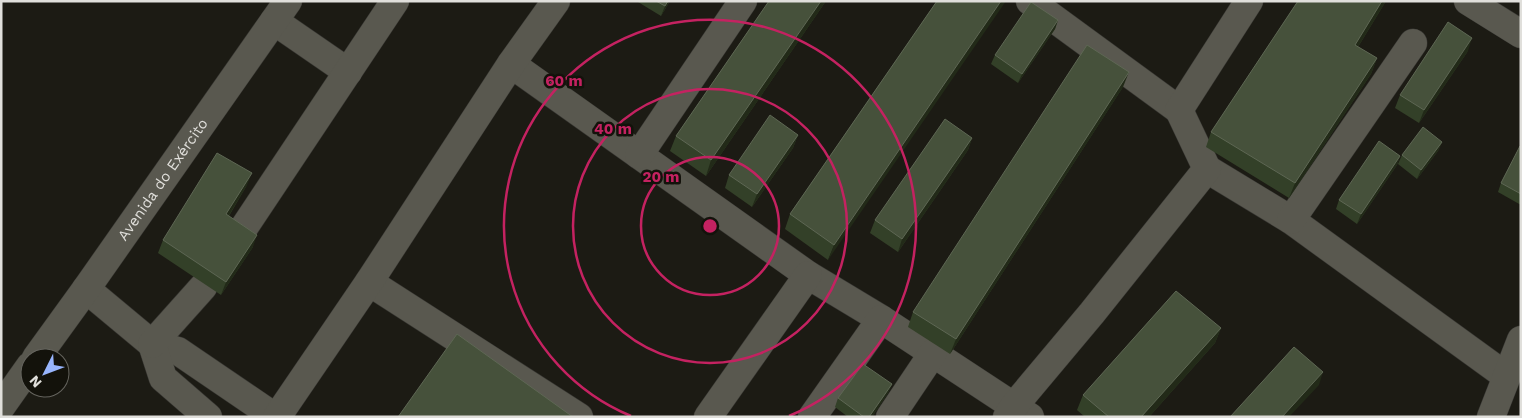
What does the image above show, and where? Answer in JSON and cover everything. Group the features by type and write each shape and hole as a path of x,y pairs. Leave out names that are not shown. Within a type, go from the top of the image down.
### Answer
{"street":[{"path":"239,235 395,1"},
{"path":"86,289 152,344 178,351 276,417 369,282 511,64 556,1"},
{"path":"639,155 743,1"},
{"path":"1030,1 1179,110 1207,169 1515,359 1491,417"},
{"path":"1179,110 1249,1"},
{"path":"1468,1 1521,34"},
{"path":"281,11 348,72"},
{"name":"Avenida do Exército","path":"43,348 281,11"},
{"path":"1291,220 1413,43"},
{"path":"511,64 808,275 881,318 1017,413 1092,313 1207,169"},
{"path":"708,417 808,275"},
{"path":"369,282 579,417"},
{"path":"152,344 203,288"},
{"path":"812,417 881,318"},
{"path":"152,344 163,378 208,417"},
{"path":"890,417 933,353"},
{"path":"1,407 20,380"}],"building":[{"path":"656,1 668,1 665,6"},
{"path":"769,1 821,1 711,160 676,136"},
{"path":"937,1 1001,1 834,245 790,214"},
{"path":"1298,1 1382,1 1355,45 1377,58 1295,183 1211,132"},
{"path":"1031,2 1058,20 1022,74 995,55"},
{"path":"1448,22 1472,38 1424,110 1400,95"},
{"path":"1087,45 1129,72 956,339 913,312"},
{"path":"770,115 798,135 757,194 729,175"},
{"path":"945,119 972,138 902,239 875,220"},
{"path":"1423,127 1442,142 1421,170 1402,155"},
{"path":"1379,141 1400,156 1361,214 1339,200"},
{"path":"1521,146 1521,194 1501,183"},
{"path":"217,153 252,173 226,214 257,235 226,282 163,240"},
{"path":"1176,291 1221,328 1141,417 1109,417 1083,395"},
{"path":"457,334 573,417 398,417"},
{"path":"1294,347 1323,372 1282,417 1230,417"},
{"path":"863,364 892,384 869,417 864,417 838,398"}]}
